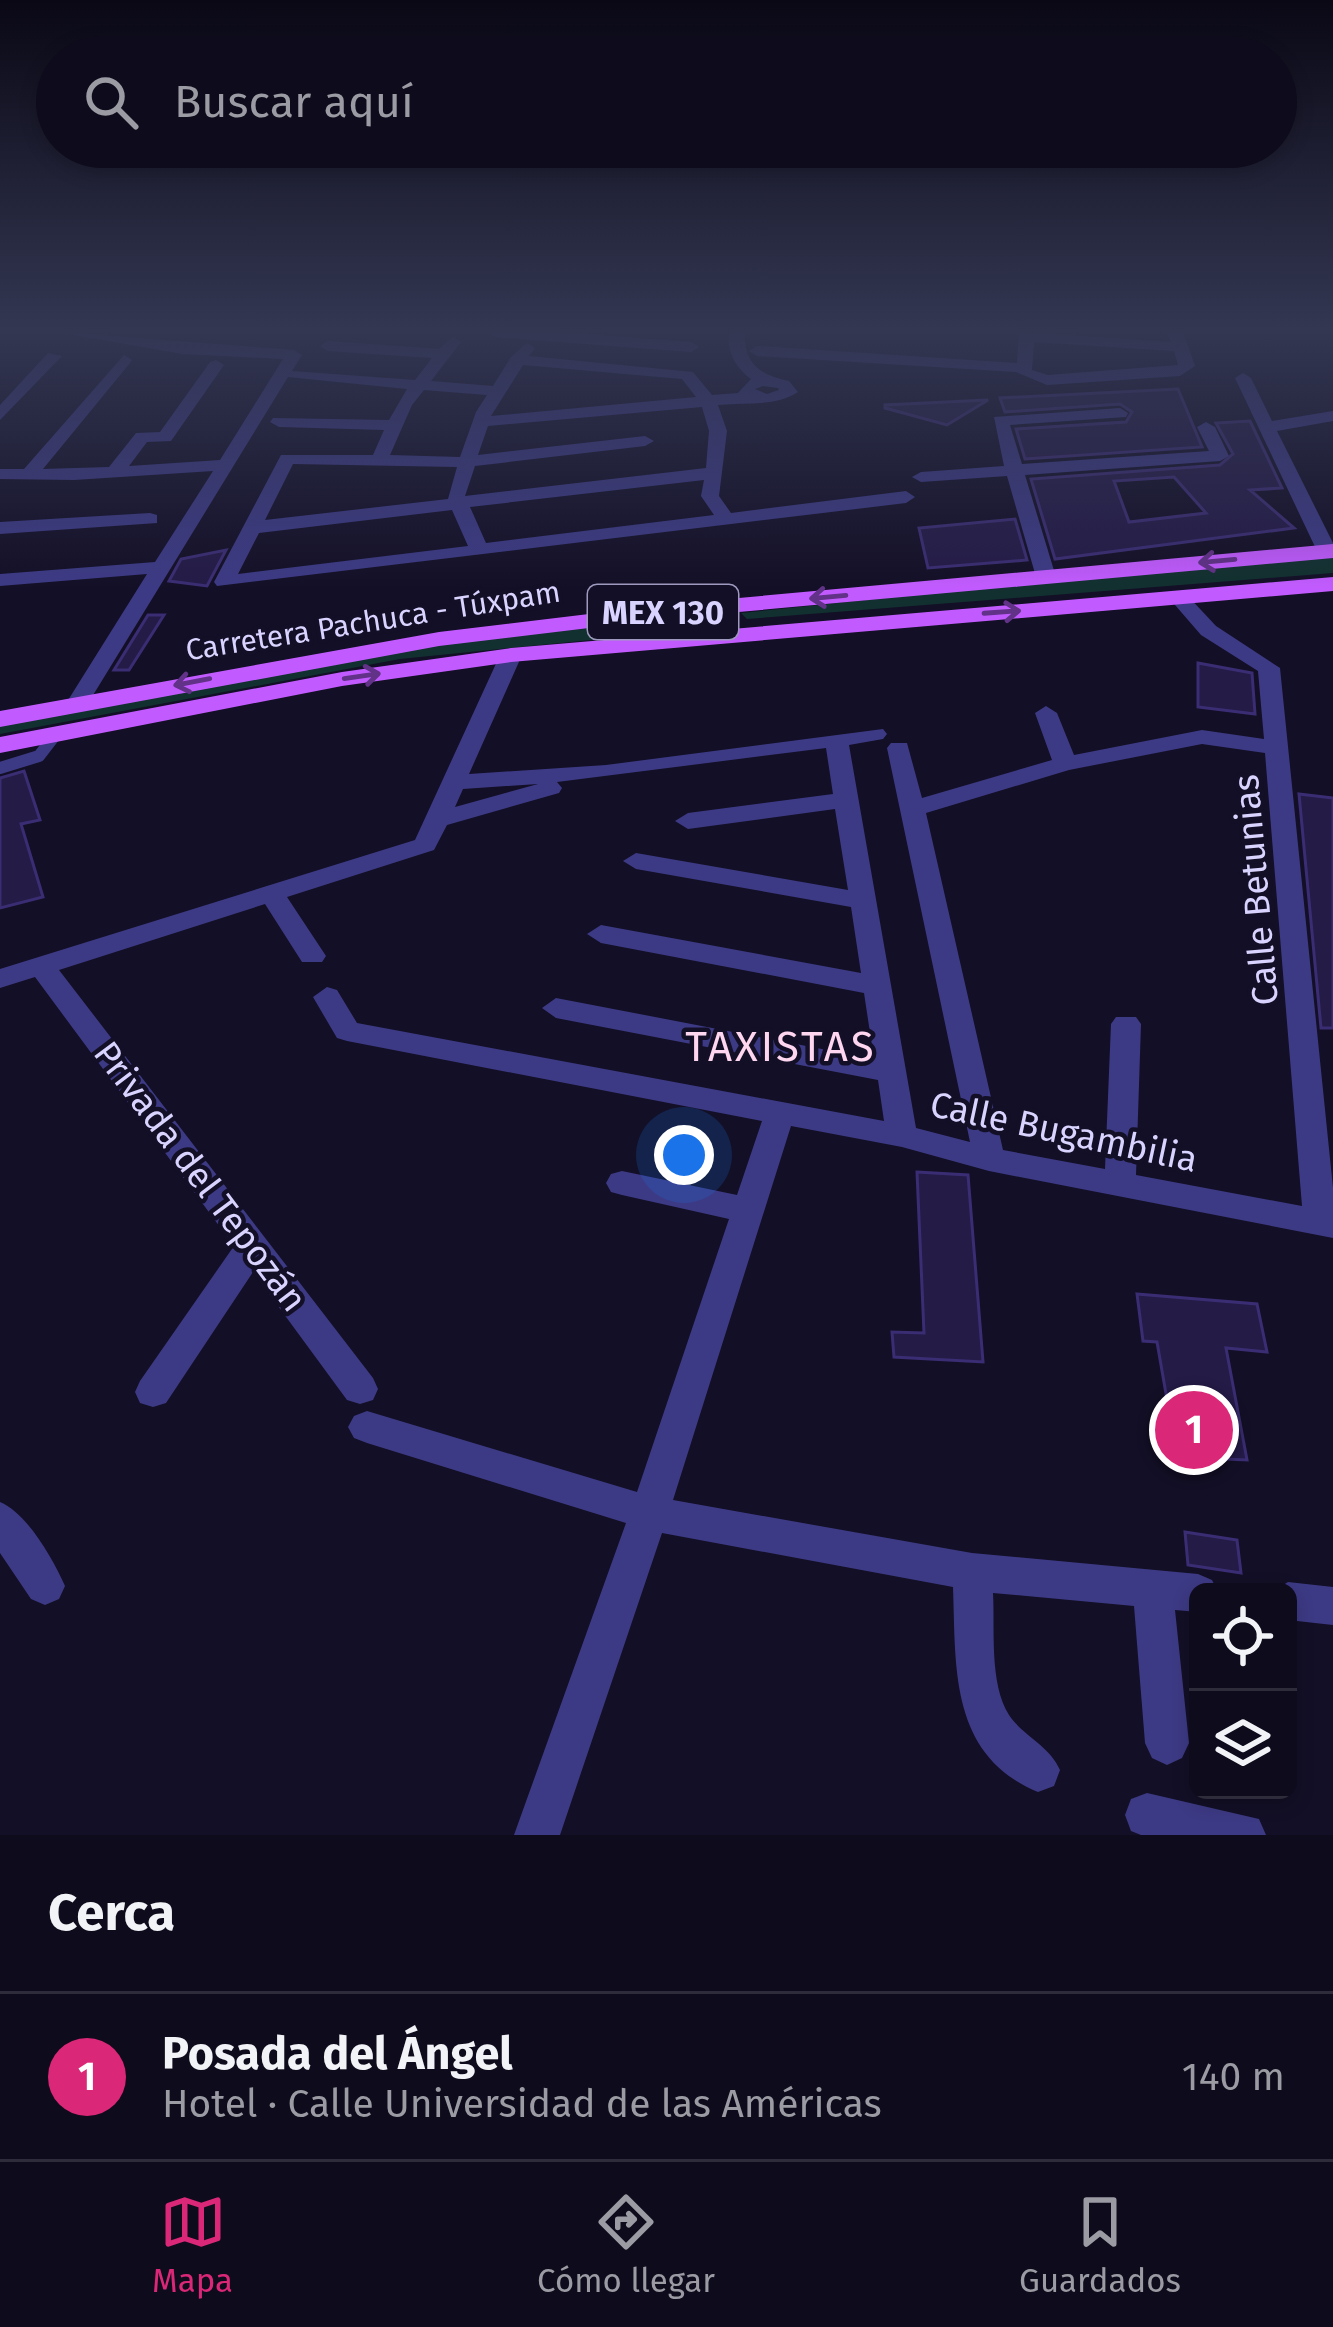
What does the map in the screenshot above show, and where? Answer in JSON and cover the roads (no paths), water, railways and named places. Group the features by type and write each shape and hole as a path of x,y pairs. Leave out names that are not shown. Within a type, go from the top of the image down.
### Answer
{"main road":[{"name":"Carretera Pachuca - Túxpam","path":"0,719 439,639 748,604 1330,551"},
{"name":"Carretera Pachuca - Túxpam","path":"0,745 342,679 512,656 1333,588"},
{"path":"748,604 737,608 735,620 760,632"}],"street":[{"path":"31,472 76,418"},
{"path":"115,472 142,437 165,437 179,418"},
{"path":"76,705 258,418"},
{"path":"279,422 288,418"},
{"path":"371,418 393,425"},
{"path":"379,460 398,418"},
{"path":"479,549 458,502 482,418"},
{"path":"480,422 516,418"},
{"path":"630,418 669,477"},
{"path":"716,418 719,438 710,496 725,518"},
{"path":"1046,577 1000,421 1050,418"},
{"path":"1263,418 1330,551"},
{"path":"1268,427 1323,418"},
{"path":"921,477 1220,455 1206,427"},
{"path":"645,441 467,462 287,459 224,582 906,497"},
{"path":"0,477 225,465"},
{"path":"0,477 31,472 74,475"},
{"path":"250,528 713,473"},
{"path":"0,528 150,519"},
{"path":"0,580 161,567"},
{"name":"Calle Betunias","path":"1179,598 1225,645 1269,668 1326,1224"},
{"path":"0,979 425,845 512,656"},
{"path":"1046,712 1065,764"},
{"path":"455,782 606,772 875,734"},
{"path":"913,809 1065,764 1202,737 1280,748"},
{"path":"836,739 902,1136"},
{"path":"898,748 989,1159"},
{"path":"440,819 606,772"},
{"path":"688,820 846,800"},
{"path":"768,812 851,829"},
{"path":"637,861 864,901"},
{"path":"270,892 312,956"},
{"path":"601,934 879,986"},
{"name":"Privada del Tepozán","path":"40,964 360,1389"},
{"name":"Calle Bugambilia","path":"327,997 347,1030 902,1136 989,1159 1326,1224"},
{"path":"556,1009 890,1079"},
{"path":"1120,1185 1126,1024"},
{"path":"868,1130 890,1079"},
{"path":"537,1835 751,1211 779,1116"},
{"path":"622,1183 751,1211"},
{"path":"153,1392 254,1243"},
{"path":"367,1427 649,1513 972,1572 1189,1592"},
{"path":"0,1520 46,1586"},
{"path":"972,1572 978,1692 995,1732 1038,1770"},
{"path":"1153,1589 1167,1743"},
{"path":"1297,1602 1333,1606"},
{"path":"1147,1815 1243,1835"}],"lane":[{"path":"0,767 39,757 56,734"}],"place":[{"name":"Posada del Ángel","path":"1194,1430"}],"district":[{"name":"TAXISTAS","path":"781,1046"}]}
